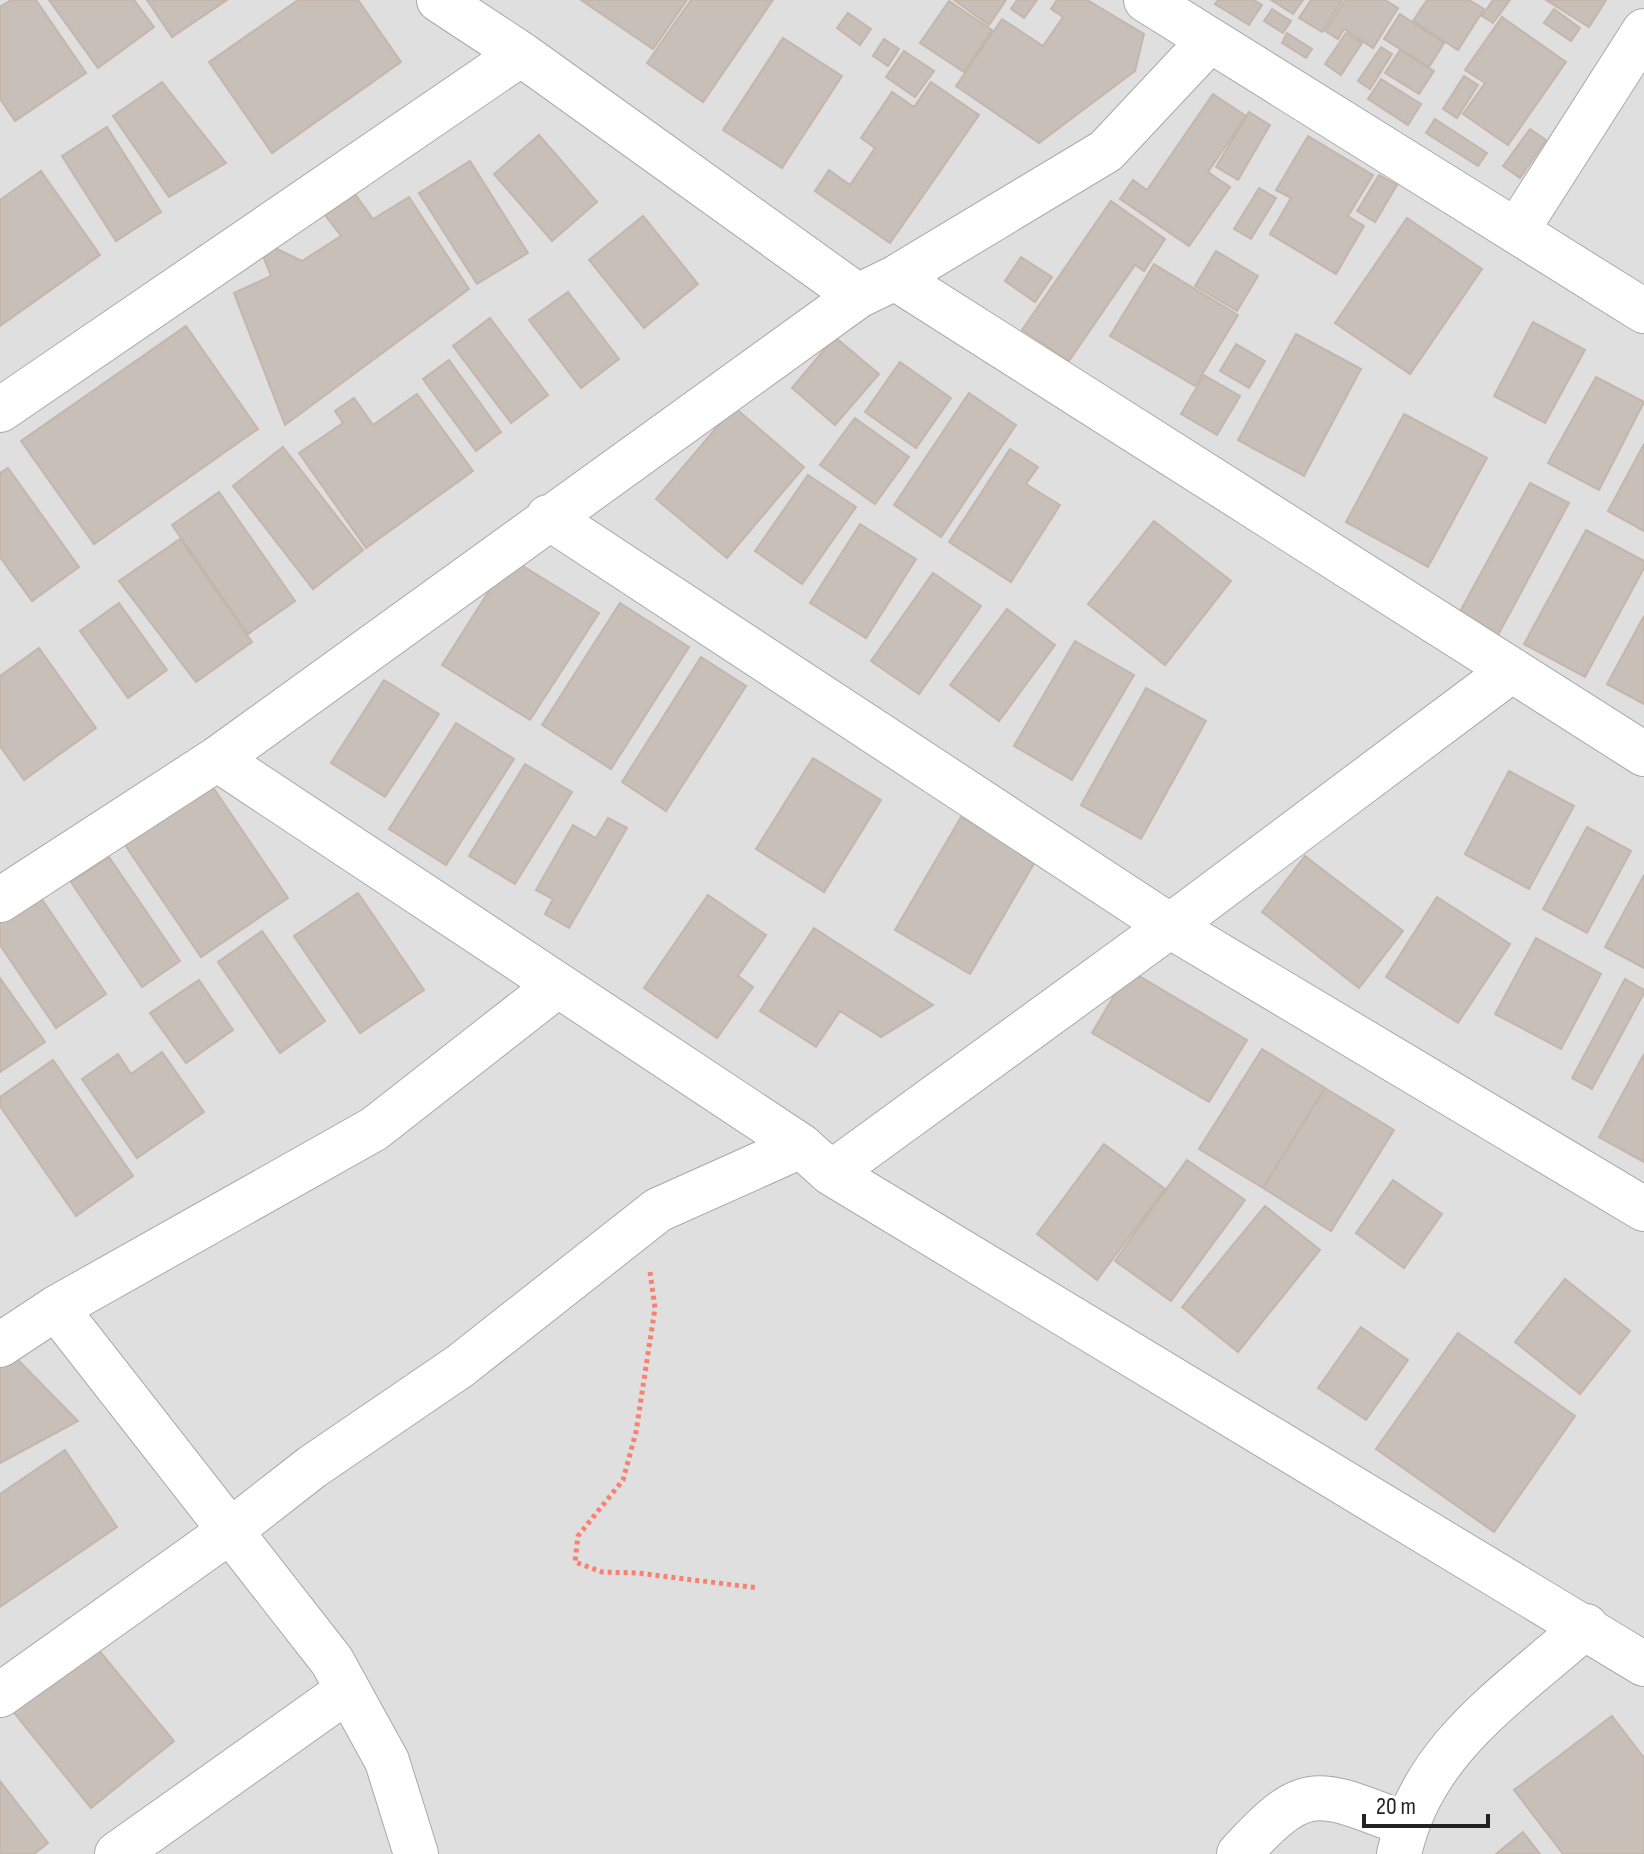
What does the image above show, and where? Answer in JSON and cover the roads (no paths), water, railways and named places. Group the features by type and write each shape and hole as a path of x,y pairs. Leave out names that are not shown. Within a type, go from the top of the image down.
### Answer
{"street":[{"path":"439,0 876,287 1512,670 1644,754"},
{"path":"1146,0 1644,311"},
{"path":"1517,230 1644,31"},
{"path":"0,900 217,759 548,517 876,287 1106,151 1210,40"},
{"path":"0,410 521,54"},
{"path":"548,517 1170,926 1644,1209"},
{"path":"0,1695 230,1531 312,1467 460,1366 658,1210 816,1160 1170,926 1512,670"},
{"path":"217,759 816,1160 1644,1664"},
{"path":"0,1345 56,1308 374,1129 558,985"},
{"path":"56,1308 332,1661 387,1761 416,1854"},
{"path":"1239,1854 1274,1815 1287,1806 1317,1798 1350,1803 1402,1839 1423,1785 1448,1750 1586,1626"},
{"path":"117,1854 348,1690"}]}
